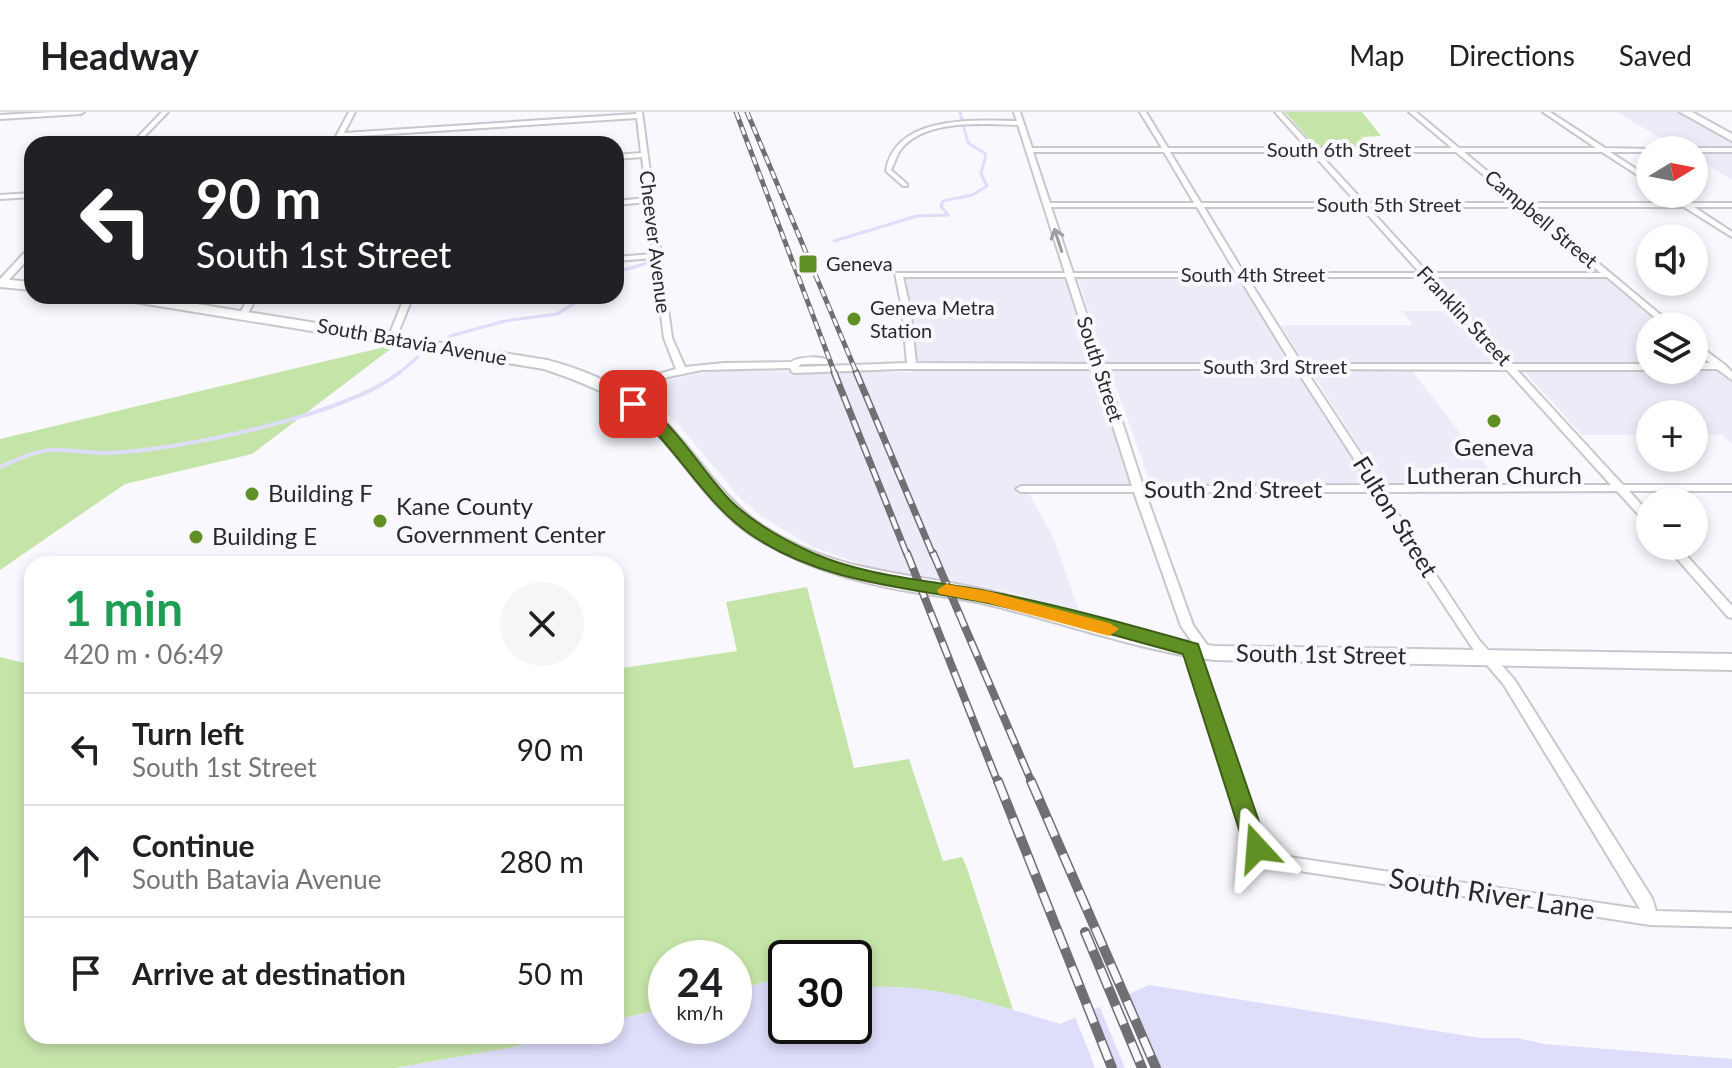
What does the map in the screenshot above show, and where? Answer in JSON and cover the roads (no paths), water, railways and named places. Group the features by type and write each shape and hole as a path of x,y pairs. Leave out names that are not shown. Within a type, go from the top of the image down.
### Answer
{"main road":[{"path":"1685,112 1732,138"},
{"path":"1,283 24,285"},
{"name":"South Batavia Avenue","path":"173,304 547,365 615,393 654,420 678,447"},
{"name":"South 1st Street","path":"678,447 712,491 741,519 809,558 895,583 988,597 1191,649 1490,659 1732,662"}],"street":[{"path":"1,114 81,112"},
{"path":"142,136 165,112"},
{"path":"340,135 352,112"},
{"name":"South Street","path":"1017,112 1257,848"},
{"name":"Fulton Street","path":"1143,112 1299,367 1463,624 1509,682 1646,903 1650,918"},
{"name":"Franklin Street","path":"1278,112 1636,505"},
{"name":"Campbell Street","path":"1412,112 1653,312"},
{"path":"1546,112 1636,172"},
{"path":"340,135 639,114"},
{"name":"Cheever Avenue","path":"639,114 668,338 681,369"},
{"path":"905,185 888,170 897,150 910,137 943,126 1020,123"},
{"name":"South 6th Street","path":"1029,150 1636,150"},
{"path":"1708,150 1732,150"},
{"path":"624,156 644,155"},
{"path":"0,197 24,196"},
{"path":"624,202 649,200"},
{"name":"South 5th Street","path":"1047,205 1636,205"},
{"name":"South 5th Street","path":"1708,205 1732,205"},
{"path":"1691,208 1732,235"},
{"path":"624,258 655,256"},
{"path":"1,283 24,259"},
{"name":"South 4th Street","path":"912,366 906,308 898,275 1608,275"},
{"path":"243,315 249,304"},
{"path":"392,338 406,304"},
{"path":"1708,356 1732,377"},
{"name":"South 3rd Street","path":"615,393 681,369 715,365 793,365 795,370 900,366 1636,367"},
{"path":"1708,366 1732,366"},
{"name":"South 2nd Street","path":"1021,489 1732,488"},
{"path":"1684,560 1732,614"},
{"path":"1187,626 1191,649"},
{"name":"South River Lane","path":"1257,848 1279,862 1650,918 1732,920"}],"water":[{"path":"768,982 768,1044 872,1044 872,987 933,991 1060,1024 1149,985 1480,1038 1517,1038 1544,1044 1732,1059 1732,1068 395,1068 524,1044 624,1044 624,1018 648,1012 648,1044 752,1044 752,986"}],"waterway":[{"path":"834,241 917,216 948,215 941,206 943,201 972,195 987,186 981,174 986,154 968,143 960,112"},
{"path":"624,270 648,263"},
{"path":"450,336 505,321 557,314 573,304"},
{"path":"398,374 418,357"},
{"path":"0,467 45,451 138,451 260,428 342,403 400,372"}],"railway":[{"path":"736,112 835,374"},
{"path":"747,112 857,374"},
{"path":"834,372 907,555"},
{"path":"856,372 933,555"},
{"path":"907,553 998,783"},
{"path":"933,553 1032,783"},
{"path":"998,781 1112,1068"},
{"path":"1031,781 1156,1068"},
{"path":"1085,932 1142,1068"}],"place":[{"name":"Geneva","path":"808,264"},
{"name":"Geneva Metra Station","path":"854,319"},
{"name":"Geneva Lutheran Church","path":"1494,421"},
{"name":"Building F","path":"252,494"},
{"name":"Kane County Government Center","path":"380,521"},
{"name":"Building E","path":"196,537"}]}
